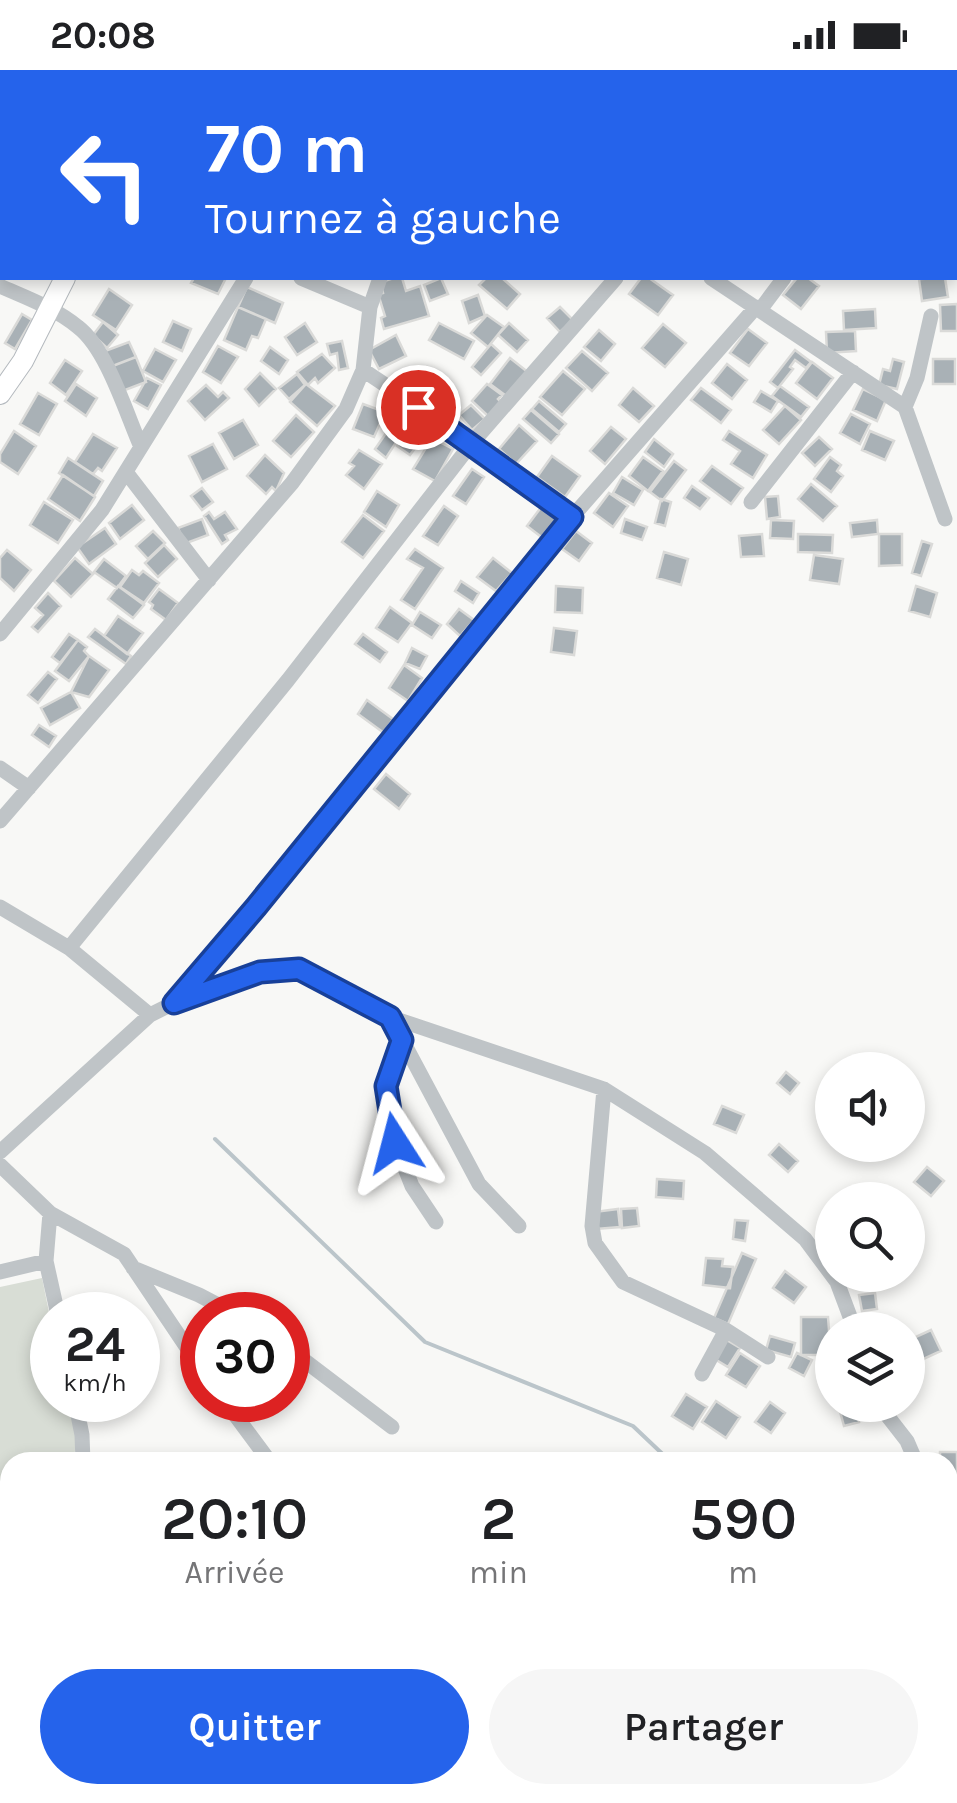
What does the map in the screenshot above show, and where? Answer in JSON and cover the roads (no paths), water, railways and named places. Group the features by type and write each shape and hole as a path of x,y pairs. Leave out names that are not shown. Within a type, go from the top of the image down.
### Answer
{"main road":[{"path":"0,394 23,361 64,280"}],"street":[{"path":"0,634 102,510 245,280"},
{"path":"306,280 370,306"},
{"path":"0,821 292,483 346,409 363,370 370,306 379,280"},
{"path":"69,948 288,680 472,443 614,280"},
{"path":"714,280 905,407 945,519"},
{"path":"174,1003 572,517 782,280"},
{"path":"0,286 50,308 82,329 103,360 141,447"},
{"path":"905,407 917,378 931,316"},
{"path":"363,370 572,517"},
{"path":"751,502 853,372"},
{"path":"126,472 209,580"},
{"path":"0,768 29,788"},
{"path":"0,907 69,948 150,1015"},
{"path":"0,1152 150,1015 260,972 299,969 390,1017 604,1089 705,1153 805,1239 837,1282 848,1312"},
{"path":"390,1017 479,1184 519,1226"},
{"path":"402,1040 386,1086 395,1143 412,1186 436,1222"},
{"path":"604,1089 592,1226 595,1243 623,1282 726,1330 768,1356"},
{"path":"0,1165 50,1213 124,1254 180,1337"},
{"path":"50,1213 46,1260 53,1292"},
{"path":"0,1272 46,1260"},
{"path":"134,1268 187,1292"},
{"path":"702,1374 726,1330"},
{"path":"310,1365 392,1427"},
{"path":"80,1422 83,1452"},
{"path":"240,1422 263,1452"},
{"path":"893,1422 912,1452"}],"waterway":[{"path":"215,1139 425,1342 633,1426 660,1452"}]}
